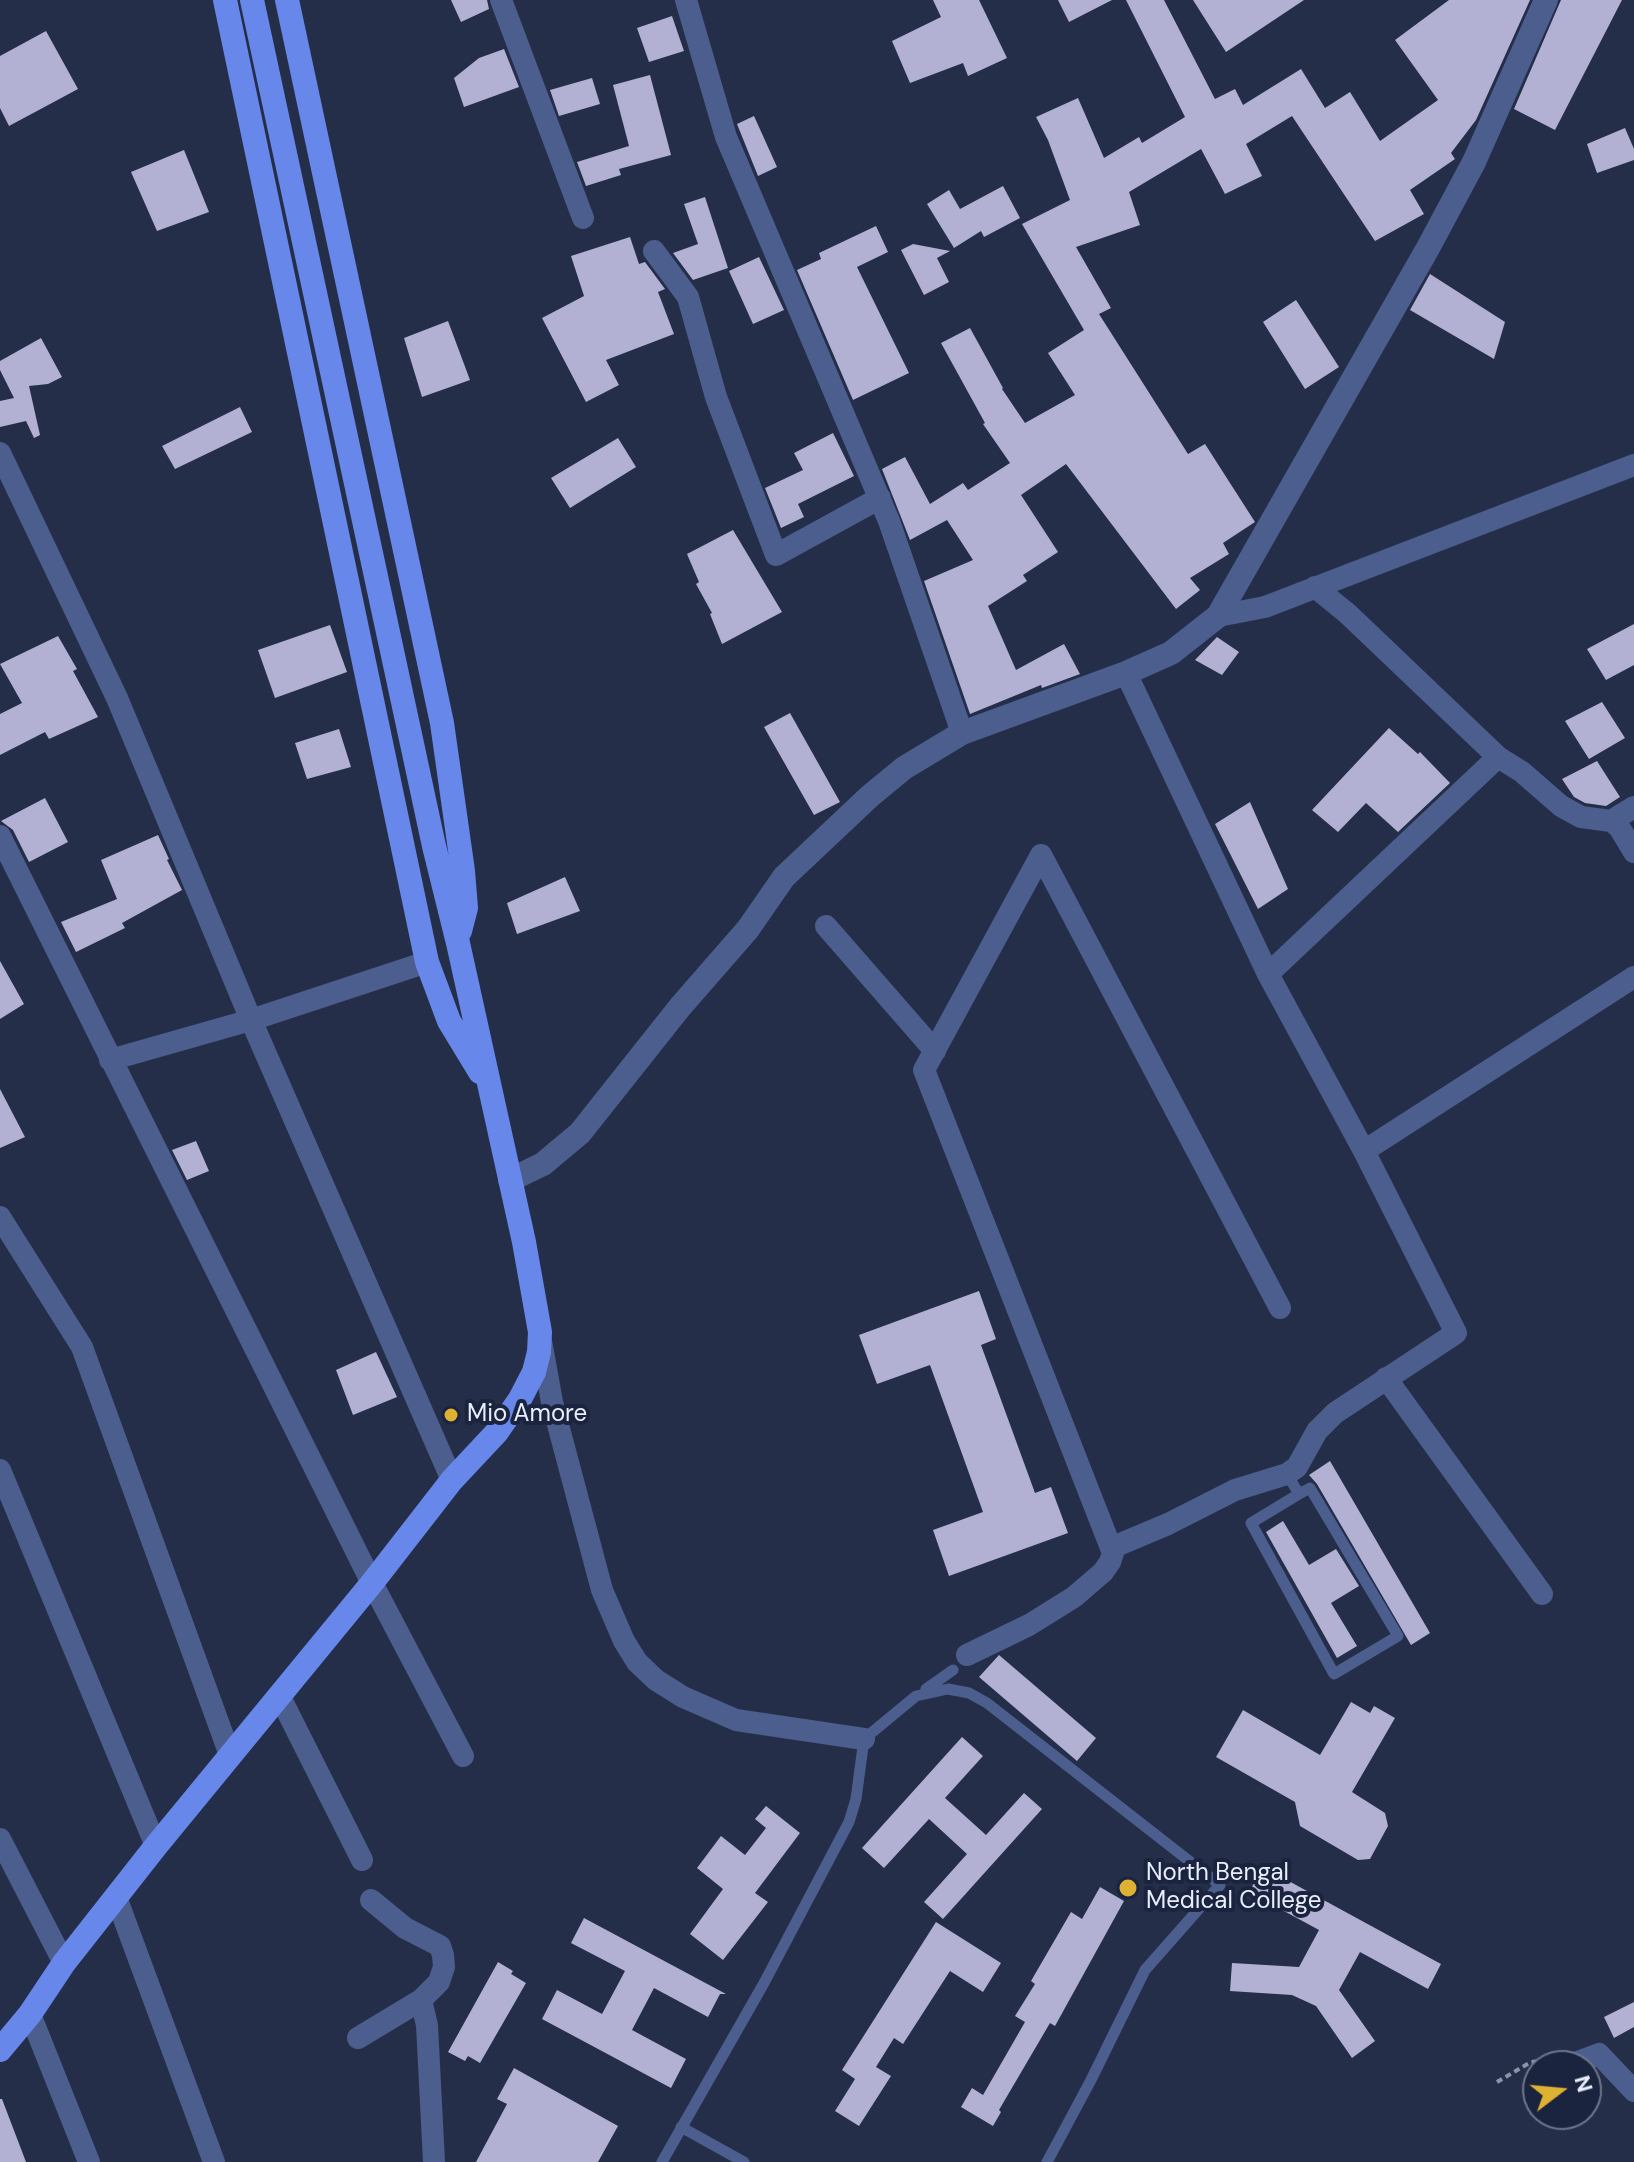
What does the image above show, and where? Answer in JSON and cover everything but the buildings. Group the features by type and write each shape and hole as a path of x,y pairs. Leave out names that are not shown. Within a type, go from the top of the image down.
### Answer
{"main road":[{"path":"225,0 427,962 449,1021 489,1088"},
{"path":"0,2050 156,1846 280,1697 452,1480 497,1432 534,1372 540,1332 510,1180 434,846 252,0"},
{"path":"287,0 442,723 466,908 458,943"}],"street":[{"path":"501,0 583,218"},
{"path":"686,0 726,137 880,498 962,733"},
{"path":"510,1180 543,1164 580,1133 680,1007 748,929 784,877 904,768 962,733 1126,673 1171,653 1218,616 1474,162 1546,0"},
{"path":"654,251 688,297 716,397 776,555 880,498"},
{"path":"0,453 117,698 251,1020 452,1480"},
{"path":"1218,616 1265,607 1634,465"},
{"path":"1315,587 1348,614 1498,757 1522,772 1561,806 1581,817 1611,821 1619,827 1634,852"},
{"path":"1111,1548 1168,1524 1235,1490 1287,1474 1297,1467 1326,1421 1456,1333 1364,1151 1268,974 1126,673"},
{"path":"1268,974 1498,757"},
{"path":"1611,821 1634,807"},
{"path":"0,836 372,1583 463,1756"},
{"path":"960,1662 1074,1597 1103,1572 1113,1553 924,1070 1041,855 1280,1308"},
{"path":"826,926 935,1051"},
{"path":"110,1060 251,1020 427,962"},
{"path":"1364,1151 1634,977"},
{"path":"0,1217 82,1347 230,1755"},
{"path":"540,1332 552,1402 602,1590 624,1641 637,1662 656,1680 683,1697 736,1720 864,1739"},
{"path":"1386,1378 1542,1594"},
{"path":"0,1470 156,1846"},
{"path":"280,1697 362,1860"},
{"path":"0,1839 64,1963"},
{"path":"116,1897 214,2162"},
{"path":"358,2038 421,2000 439,1982 444,1967 440,1946 405,1928 371,1900"},
{"path":"421,2000 427,2025 434,2162"},
{"path":"30,2014 89,2162"},
{"path":"1602,2057 1634,2091"}],"lane":[{"path":"1287,1474 1299,1494"},
{"path":"1310,1488 1398,1636 1334,1674 1251,1523 1299,1494 1310,1488"},
{"path":"662,2162 764,1983 849,1822 856,1799 864,1739 960,1662"},
{"path":"916,1696 937,1690 958,1689 987,1703 1220,1885 1145,1970 1047,2162"},
{"path":"681,2127 744,2162"}],"path":[{"path":"1497,2082 1522,2067"}],"place":[{"name":"Mio Amore","path":"451,1415"},
{"name":"North Bengal Medical College","path":"1128,1888"}]}
